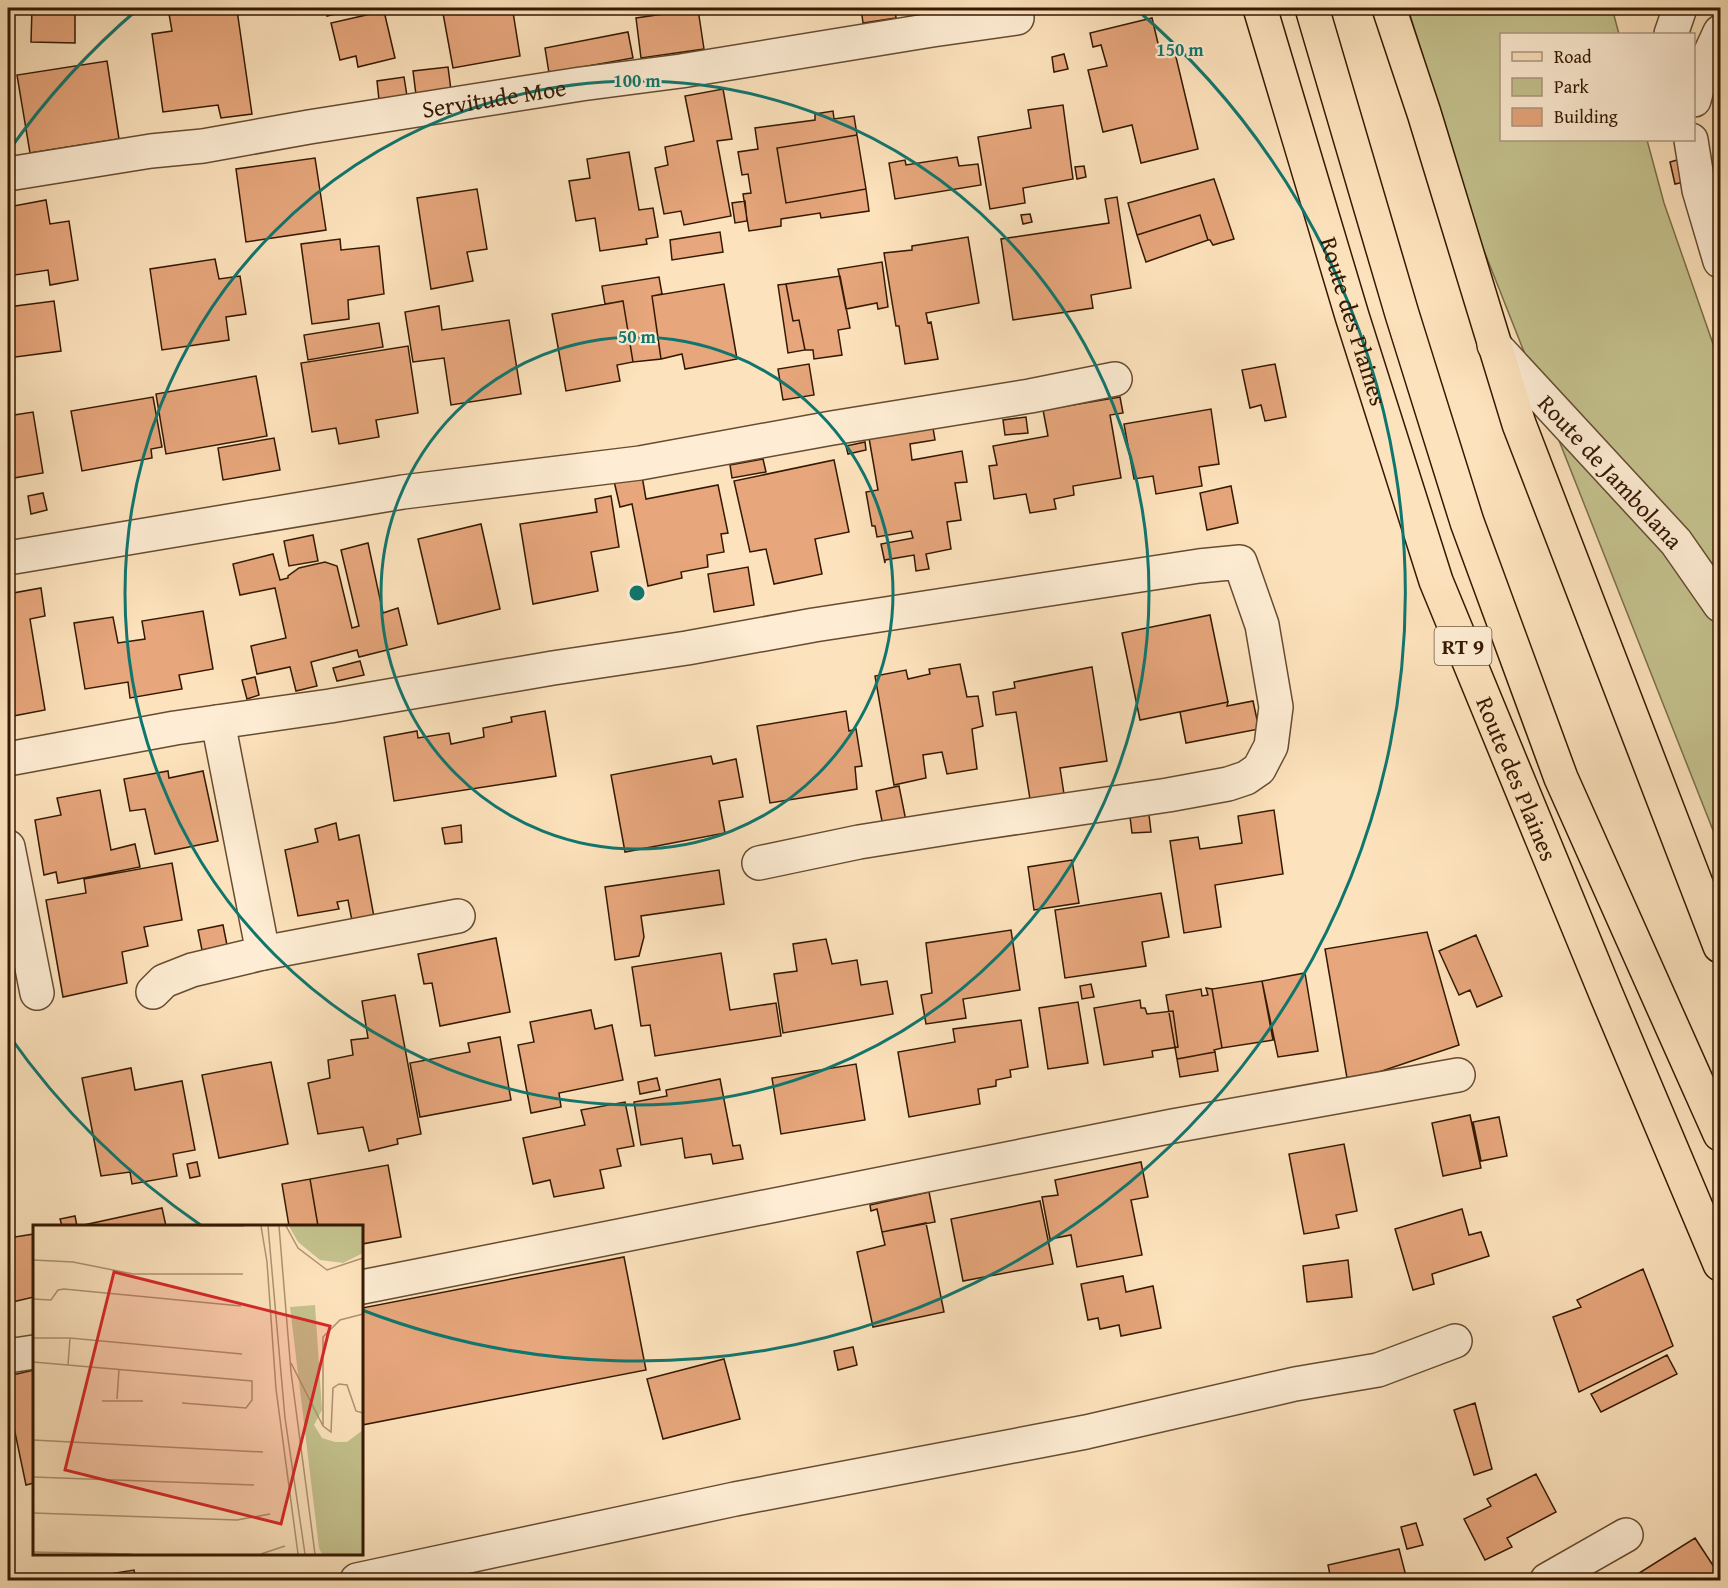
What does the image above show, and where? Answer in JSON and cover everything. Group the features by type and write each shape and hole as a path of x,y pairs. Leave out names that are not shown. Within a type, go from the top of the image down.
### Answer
{"main road":[{"name":"Route des Plaines","path":"1260,8 1352,316 1436,581 1601,983 1720,1264"},
{"name":"Route des Plaines","path":"1312,8 1399,303 1467,522 1561,778 1720,1134"},
{"path":"1389,8 1424,113 1520,424 1720,946"}],"street":[{"path":"1671,33 1680,8"},
{"name":"Servitude Moe","path":"8,174 151,151 203,146 581,84 681,71 1017,18"},
{"path":"1695,96 1702,71 1720,32"},
{"path":"1691,141 1699,190 1720,261"},
{"name":"Route de Jambolana","path":"1494,345 1676,542 1720,605"},
{"path":"8,558 403,492 640,463 832,428 1030,396 1115,379"},
{"path":"8,759 175,728 330,706 814,625 1087,582 1240,562 1262,625 1276,707 1271,746 1259,769 1246,778 1228,784 1168,795 1075,807 882,839 759,863"},
{"path":"218,722 264,953"},
{"path":"8,847 37,993"},
{"path":"153,992 164,981 192,970 264,953 458,916"},
{"path":"363,1287 1173,1126 1458,1075"},
{"path":"357,1581 735,1498 1086,1432 1295,1384 1378,1370 1455,1341"},
{"path":"8,1356 33,1352"},
{"path":"1547,1581 1626,1535"}],"green space":[{"path":"1408,8 1612,8 1619,33 1500,33 1500,141 1647,141 1664,203 1720,364 1720,848 1481,243"}],"building":[{"path":"32,8 75,8 75,43 31,42"},
{"path":"168,8 215,8 216,13 237,10 252,114 221,118 218,105 163,112 152,34 172,31"},
{"path":"325,8 359,8 327,16"},
{"path":"442,8 517,8 518,10 513,12 520,56 453,68"},
{"path":"861,8 895,8 896,18 863,23"},
{"path":"698,9 704,49 641,58 636,18"},
{"path":"384,11 395,58 358,67 356,56 340,60 331,23"},
{"path":"1152,18 1161,56 1175,53 1198,149 1141,163 1132,125 1103,132 1088,70 1107,66 1101,45 1093,47 1090,33"},
{"path":"628,32 633,58 549,73 545,48"},
{"path":"1064,54 1068,69 1054,72 1052,57"},
{"path":"107,61 119,139 30,153 17,75"},
{"path":"448,67 451,90 416,95 413,71"},
{"path":"404,77 407,96 379,100 377,81"},
{"path":"723,89 732,139 717,141 731,216 684,225 681,211 664,214 655,168 668,165 665,147 694,141 685,96"},
{"path":"1063,105 1073,179 1023,188 1025,203 990,209 978,137 1031,128 1028,110"},
{"path":"833,111 834,119 854,116 857,135 777,148 786,203 866,189 869,211 821,218 820,213 781,219 781,226 749,231 743,194 751,193 748,174 742,175 738,152 758,149 755,128 815,120 815,114"},
{"path":"857,135 866,189 786,203 777,148"},
{"path":"629,152 639,210 653,208 658,237 646,239 647,244 600,251 595,218 576,221 569,181 590,178 587,159"},
{"path":"957,157 959,166 978,164 981,185 895,199 889,163 905,160 906,165"},
{"path":"315,158 326,230 246,242 236,169"},
{"path":"1684,158 1689,181 1675,184 1670,162"},
{"path":"1084,166 1086,177 1077,179 1075,167"},
{"path":"1214,179 1234,239 1213,245 1208,240 1200,215 1137,235 1128,203"},
{"path":"477,189 487,249 467,252 473,281 431,289 417,198"},
{"path":"1117,197 1131,288 1091,295 1093,308 1013,320 1001,239 1109,223 1105,199"},
{"path":"46,200 50,224 69,221 78,280 50,285 48,270 8,276 8,207"},
{"path":"745,201 747,221 735,223 732,203"},
{"path":"1030,214 1032,222 1023,224 1021,215"},
{"path":"1200,215 1208,240 1146,262 1137,235"},
{"path":"720,232 723,252 672,260 670,240"},
{"path":"968,237 979,303 926,313 928,323 931,322 938,359 905,364 884,253 912,250 912,246"},
{"path":"340,239 341,250 379,246 384,294 348,300 349,319 312,324 301,244"},
{"path":"215,259 219,279 240,276 246,314 226,317 229,340 162,350 150,269"},
{"path":"882,262 888,307 878,309 877,303 846,309 838,269"},
{"path":"840,276 850,328 838,330 842,355 814,359 813,350 805,350 799,320 793,321 786,284"},
{"path":"659,277 662,294 652,296 661,359 633,362 623,301 605,304 602,286"},
{"path":"724,284 737,359 685,369 682,354 661,359 652,296"},
{"path":"786,284 793,321 799,320 805,350 788,353 778,285"},
{"path":"54,301 61,351 8,358 8,307"},
{"path":"623,301 633,362 617,365 620,381 566,391 552,314"},
{"path":"439,306 442,330 509,320 521,394 451,405 444,358 413,362 405,312"},
{"path":"379,323 383,347 308,360 304,335"},
{"path":"408,346 418,413 376,420 379,437 339,444 336,428 312,432 301,363"},
{"path":"809,364 814,395 783,400 778,369"},
{"path":"1275,364 1286,417 1265,421 1261,405 1250,408 1242,370"},
{"path":"256,376 267,436 166,454 156,394"},
{"path":"153,397 162,447 151,449 152,458 82,471 71,411"},
{"path":"1120,397 1123,413 1110,415 1121,478 1073,486 1074,495 1054,499 1056,509 1030,513 1026,494 994,499 989,466 997,465 993,446 1048,436 1043,410"},
{"path":"1211,409 1219,464 1199,467 1202,486 1156,494 1153,476 1134,479 1124,424"},
{"path":"33,412 43,473 8,479 8,416"},
{"path":"1026,417 1028,433 1005,435 1003,420"},
{"path":"933,428 935,440 910,444 912,460 962,451 967,482 955,483 961,520 947,522 951,549 926,554 929,569 916,571 914,555 885,560 885,563 881,544 913,538 911,531 877,537 875,526 872,526 866,492 878,490 869,438"},
{"path":"274,438 280,470 223,480 218,448"},
{"path":"865,442 866,450 848,454 846,446"},
{"path":"763,459 766,472 732,478 730,465"},
{"path":"834,460 849,532 815,539 822,574 774,584 766,549 750,552 734,481"},
{"path":"642,476 646,499 718,485 728,533 721,534 724,552 707,555 708,567 681,572 682,578 648,586 632,504 620,507 614,481"},
{"path":"1231,486 1238,523 1207,530 1200,493"},
{"path":"43,493 47,510 31,514 28,496"},
{"path":"611,496 619,547 591,552 598,591 533,604 520,524 597,512 595,499"},
{"path":"481,524 500,609 438,624 418,539"},
{"path":"313,535 318,561 289,566 284,541"},
{"path":"368,543 383,613 398,608 407,645 359,657 357,650 311,662 317,686 296,691 290,667 257,674 251,646 286,638 275,588 240,595 233,564 273,554 280,580 288,578 299,568 325,562 337,566 352,628 359,626 341,550"},
{"path":"748,567 754,605 714,612 708,574"},
{"path":"41,588 45,616 30,619 45,710 8,717 8,594"},
{"path":"203,611 213,669 179,675 182,689 130,698 128,682 85,689 74,623 113,617 118,643 145,639 142,621"},
{"path":"1210,615 1228,702 1140,720 1122,633"},
{"path":"360,661 364,675 337,681 333,668"},
{"path":"960,664 967,697 978,696 983,726 972,729 977,769 947,774 942,752 923,755 926,778 894,785 875,676 906,670 908,679 930,674 929,669"},
{"path":"1092,667 1107,761 1060,768 1064,794 1030,799 1016,712 996,715 993,692 1015,688 1014,682"},
{"path":"255,677 259,695 247,699 242,680"},
{"path":"1253,701 1259,729 1186,743 1180,712 1228,702 1227,706"},
{"path":"545,711 556,776 394,801 384,737 417,731 418,738 449,733 451,744 484,737 483,728 512,722 511,717"},
{"path":"846,711 849,731 856,729 862,766 855,767 857,789 770,803 757,726"},
{"path":"711,756 713,764 736,759 743,797 719,801 725,833 625,852 611,775"},
{"path":"168,771 169,778 203,771 218,841 155,854 145,809 130,811 124,779"},
{"path":"899,786 906,821 883,826 876,791"},
{"path":"100,790 111,850 135,844 140,867 58,883 56,872 44,875 35,820 61,815 57,798"},
{"path":"1274,810 1283,874 1215,885 1221,927 1184,933 1170,841 1198,837 1200,849 1242,843 1238,816"},
{"path":"1149,815 1151,832 1132,833 1130,817"},
{"path":"336,823 339,840 359,835 374,917 352,921 348,900 337,902 339,909 298,916 285,850 318,842 315,829"},
{"path":"461,825 462,842 445,844 442,828"},
{"path":"1072,860 1079,903 1034,910 1028,867"},
{"path":"172,863 182,920 144,927 148,946 122,952 127,983 63,997 46,900 86,893 84,879"},
{"path":"719,870 724,904 641,916 644,937 639,956 615,960 605,887"},
{"path":"1161,893 1169,937 1142,942 1146,966 1065,978 1055,910"},
{"path":"8,905 18,954 8,956"},
{"path":"223,925 227,945 202,950 198,930"},
{"path":"1011,930 1020,990 963,999 966,1018 926,1024 921,995 932,993 926,943"},
{"path":"1427,932 1459,1045 1379,1072 1347,1078 1325,949"},
{"path":"1476,935 1502,996 1477,1007 1470,990 1459,995 1439,951"},
{"path":"496,938 510,1012 440,1026 432,983 424,984 418,954"},
{"path":"826,939 832,964 857,960 861,985 887,981 893,1014 783,1033 774,974 797,971 793,944"},
{"path":"721,953 730,1010 776,1003 781,1036 655,1056 650,1025 641,1026 632,967"},
{"path":"1305,973 1318,1051 1278,1057 1262,981"},
{"path":"1262,981 1273,1040 1222,1048 1212,989"},
{"path":"1091,984 1094,997 1082,999 1080,986"},
{"path":"1206,988 1212,989 1222,1048 1214,1050 1215,1052 1177,1059 1166,995 1201,989 1202,996 1208,995"},
{"path":"395,995 421,1134 397,1139 398,1144 369,1151 363,1127 318,1134 308,1083 330,1078 328,1060 353,1055 351,1040 368,1038 362,1001"},
{"path":"1140,1000 1141,1008 1145,1008 1147,1014 1173,1011 1178,1047 1152,1051 1153,1057 1104,1065 1094,1008"},
{"path":"1078,1002 1088,1063 1048,1069 1039,1008"},
{"path":"591,1010 595,1029 612,1025 623,1080 559,1093 561,1107 531,1113 518,1045 534,1042 530,1022"},
{"path":"1021,1020 1028,1067 1010,1070 1011,1077 996,1080 996,1086 978,1089 980,1104 909,1117 898,1052 955,1042 953,1029"},
{"path":"500,1037 511,1100 420,1117 410,1063 470,1052 468,1043"},
{"path":"1215,1052 1218,1071 1180,1077 1177,1059"},
{"path":"271,1062 288,1144 219,1158 202,1075"},
{"path":"856,1064 865,1120 781,1134 772,1078"},
{"path":"131,1068 135,1090 182,1081 195,1150 173,1154 177,1176 132,1184 130,1172 101,1176 82,1078"},
{"path":"657,1078 660,1090 640,1094 638,1082"},
{"path":"720,1079 733,1146 740,1145 743,1159 713,1164 711,1154 685,1158 682,1138 641,1145 634,1102 667,1096 666,1090"},
{"path":"625,1102 634,1146 617,1149 621,1166 600,1170 604,1188 554,1197 550,1180 533,1184 523,1138 585,1125 581,1110"},
{"path":"1470,1115 1481,1168 1443,1176 1432,1123"},
{"path":"1499,1117 1507,1156 1481,1161 1473,1122"},
{"path":"1344,1144 1357,1211 1336,1215 1339,1228 1304,1234 1289,1154"},
{"path":"197,1162 200,1176 190,1178 187,1164"},
{"path":"1141,1162 1148,1197 1131,1200 1142,1255 1077,1267 1071,1235 1050,1239 1042,1197 1058,1195 1055,1180"},
{"path":"388,1165 401,1237 363,1244 363,1225 318,1225 310,1179"},
{"path":"310,1179 318,1225 289,1225 282,1184"},
{"path":"929,1192 935,1222 882,1232 877,1209 871,1211 870,1205"},
{"path":"1040,1201 1053,1264 963,1281 951,1219"},
{"path":"162,1208 166,1225 84,1225"},
{"path":"1462,1209 1469,1235 1481,1232 1489,1256 1432,1274 1434,1284 1413,1290 1395,1229"},
{"path":"75,1216 77,1225 62,1225 60,1219"},
{"path":"10,1218 15,1237 33,1234 33,1297 8,1303 8,1219"},
{"path":"926,1223 944,1312 873,1327 857,1252 885,1245 882,1232"},
{"path":"624,1257 646,1370 363,1425 363,1308"},
{"path":"1348,1260 1352,1297 1307,1302 1303,1266"},
{"path":"1643,1269 1673,1346 1579,1392 1553,1317 1581,1307 1577,1300"},
{"path":"1123,1276 1126,1292 1153,1286 1161,1328 1121,1336 1119,1325 1100,1329 1098,1318 1088,1320 1081,1284"},
{"path":"853,1347 857,1365 838,1370 834,1351"},
{"path":"1667,1355 1677,1374 1601,1412 1591,1394"},
{"path":"724,1359 740,1419 663,1439 647,1379"},
{"path":"33,1370 33,1483 26,1485 8,1399 8,1376"},
{"path":"1475,1403 1492,1469 1474,1475 1454,1410"},
{"path":"1536,1474 1556,1512 1507,1538 1512,1547 1485,1560 1464,1519 1491,1506 1487,1499"},
{"path":"1416,1523 1423,1545 1407,1549 1401,1527"},
{"path":"1695,1538 1720,1576 1720,1580 1628,1580"},
{"path":"1399,1549 1407,1580 1331,1580 1328,1565"},
{"path":"134,1570 136,1580 111,1580 109,1574"}]}
